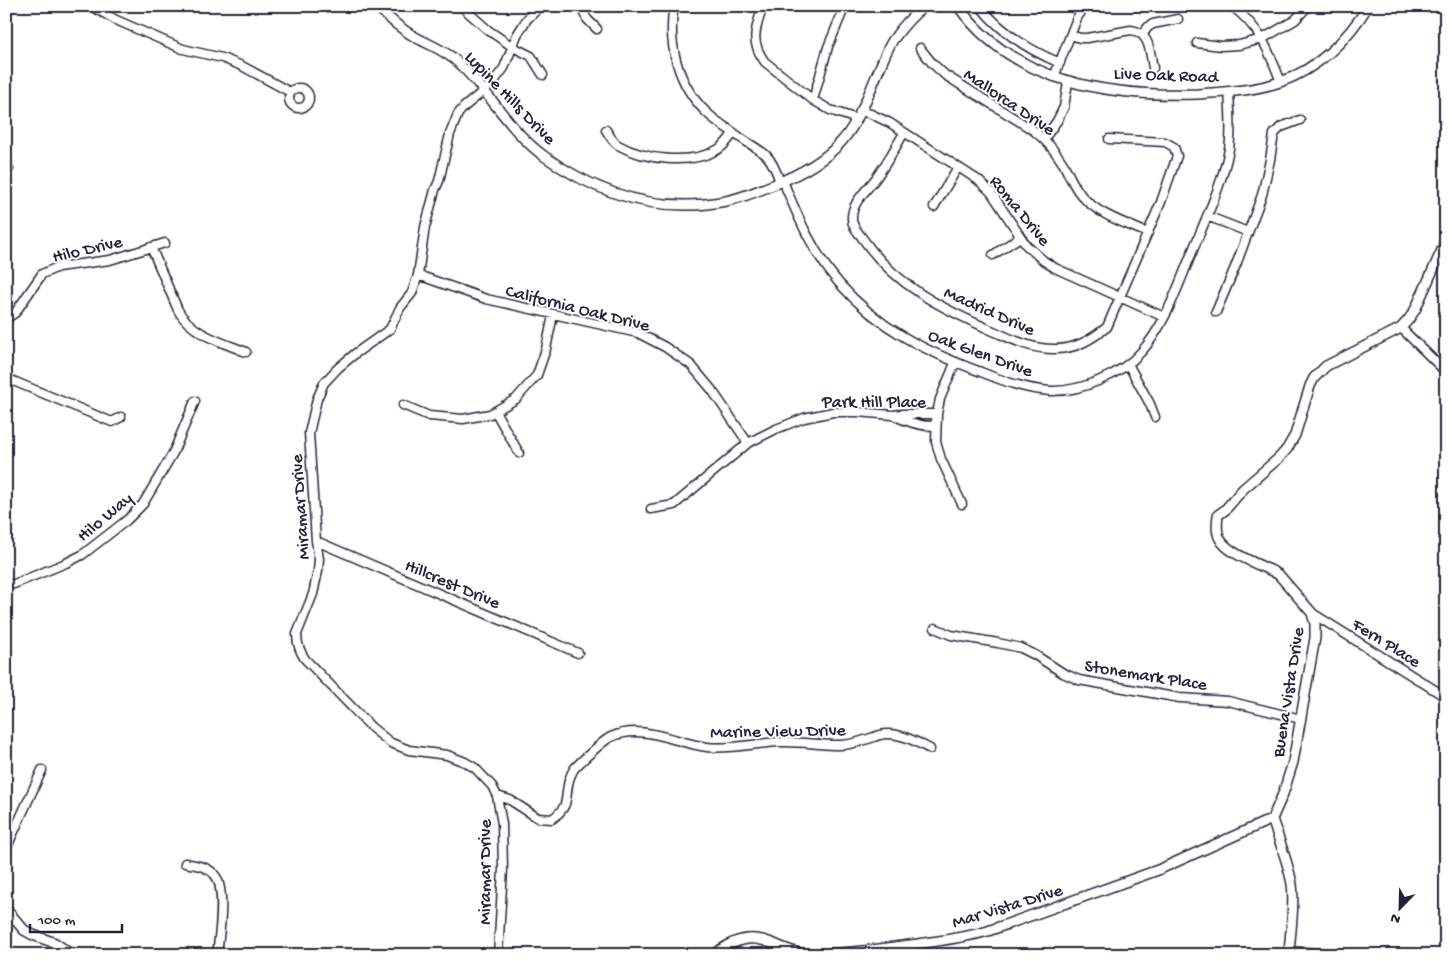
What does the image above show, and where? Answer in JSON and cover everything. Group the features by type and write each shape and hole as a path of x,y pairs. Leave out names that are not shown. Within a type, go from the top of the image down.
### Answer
{"street":[{"path":"91,6 116,20 183,49 222,58 242,66 290,92"},
{"name":"Lupine Hills Drive","path":"377,6 389,19 414,36 439,48 453,58 466,70 519,134 543,156 573,175 624,197 667,205 695,206 744,197 818,163 842,141 858,115 892,41 910,18 924,6"},
{"path":"461,6 488,30 513,47 531,56 543,75"},
{"name":"Miramar Drive","path":"498,955 503,869 502,824 497,796 492,786 475,768 465,762 447,755 409,750 391,743 372,728 305,660 301,654 297,634 313,594 318,571 319,558 316,541 309,434 317,399 324,383 338,368 390,329 400,308 412,293 418,275 425,227 439,181 450,134 458,114 464,106 492,84 504,68 527,19 541,6"},
{"path":"580,6 587,20 597,29"},
{"name":"Oak Glen Drive","path":"674,6 671,35 675,60 682,78 706,112 766,156 774,166 821,260 839,283 872,316 897,334 934,354 1018,386 1050,391 1079,387 1102,380 1128,364 1141,353 1164,317 1220,183 1229,148 1229,92"},
{"name":"Roma Drive","path":"763,6 755,30 755,40 760,56 813,100 830,110 858,115 871,114 890,123 978,180 992,192 1020,238 1038,256 1055,268 1164,317"},
{"path":"813,100 828,47 845,6"},
{"name":"Live Oak Road","path":"958,6 968,21 979,32 1006,54 1039,72 1068,82 1145,94 1229,92 1281,82 1318,62 1341,43 1368,6"},
{"path":"980,6 1002,30 1032,51 1060,63"},
{"path":"1054,77 1077,18 1085,6"},
{"path":"1232,6 1251,23 1268,48 1281,82"},
{"path":"1197,43 1221,46 1239,45 1262,39 1295,20 1308,6"},
{"path":"1143,34 1153,24 1178,19"},
{"path":"1071,35 1087,38 1131,30 1137,31 1143,34 1147,42 1153,68"},
{"name":"Mallorca Drive","path":"920,48 932,63 946,75 1033,130 1044,139 1054,149 1082,196 1099,211 1108,217 1148,233"},
{"path":"1044,139 1064,107 1068,82"},
{"path":"1216,312 1262,195 1274,134 1281,127 1300,120"},
{"path":"606,130 616,144 630,150 657,158 677,159 704,156 718,149 734,133"},
{"name":"Madrid Drive","path":"904,132 876,178 857,203 853,212 853,226 874,255 898,278 924,296 956,314 1025,345 1056,349 1075,346 1094,337 1107,327 1161,202 1176,156 1174,147 1165,142 1109,139"},
{"path":"934,207 958,167"},
{"path":"1207,216 1248,232"},
{"path":"993,255 1020,238"},
{"name":"Hilo Drive","path":"6,319 15,313 42,274 58,267 110,260 165,242"},
{"name":"Buena Vista Drive","path":"1272,819 1283,794 1293,762 1315,638 1315,624 1312,613 1279,575 1225,546 1219,538 1218,515 1287,449 1295,435 1314,378 1326,366 1401,328 1410,319 1446,242"},
{"path":"151,247 184,320 203,334 246,352"},
{"name":"California Oak Drive","path":"418,275 486,299 638,333 666,347 691,365 712,390 748,443"},
{"path":"403,405 429,416 463,419 490,414 516,399 537,375 546,350 553,315"},
{"path":"1401,328 1446,372"},
{"path":"956,363 940,400 935,423 936,442 941,459 962,504"},
{"path":"1128,364 1155,417"},
{"path":"6,378 112,422 121,417"},
{"name":"Hilo Way","path":"6,585 14,584 66,563 82,554 127,520 148,497 173,452 195,401"},
{"path":"496,411 519,453"},
{"name":"Park Hill Place","path":"652,509 674,505 748,443 804,418 833,412 893,415 934,414 935,423"},
{"path":"893,415 924,426 935,423"},
{"name":"Hillcrest Drive","path":"316,541 578,653"},
{"name":"Fern Place","path":"1312,613 1446,696"},
{"name":"Stonemark Place","path":"935,628 951,635 1021,648 1063,673 1079,680 1180,698 1228,701 1301,719"},
{"name":"Marine View Drive","path":"497,796 510,800 538,818 552,819 561,812 566,803 569,779 574,769 609,737 625,732 654,733 716,748 782,742 852,744 892,734 908,738 930,749"},
{"path":"6,849 42,770"},
{"path":"1272,819 1292,885 1289,953 1346,955"},
{"name":"Mar Vista Drive","path":"713,955 734,942 749,939 758,939 805,954 863,951 965,938 1158,870 1272,819"},
{"path":"185,863 206,868 218,879 222,903 217,955"},
{"path":"6,909 24,930 55,942 72,955"}]}
